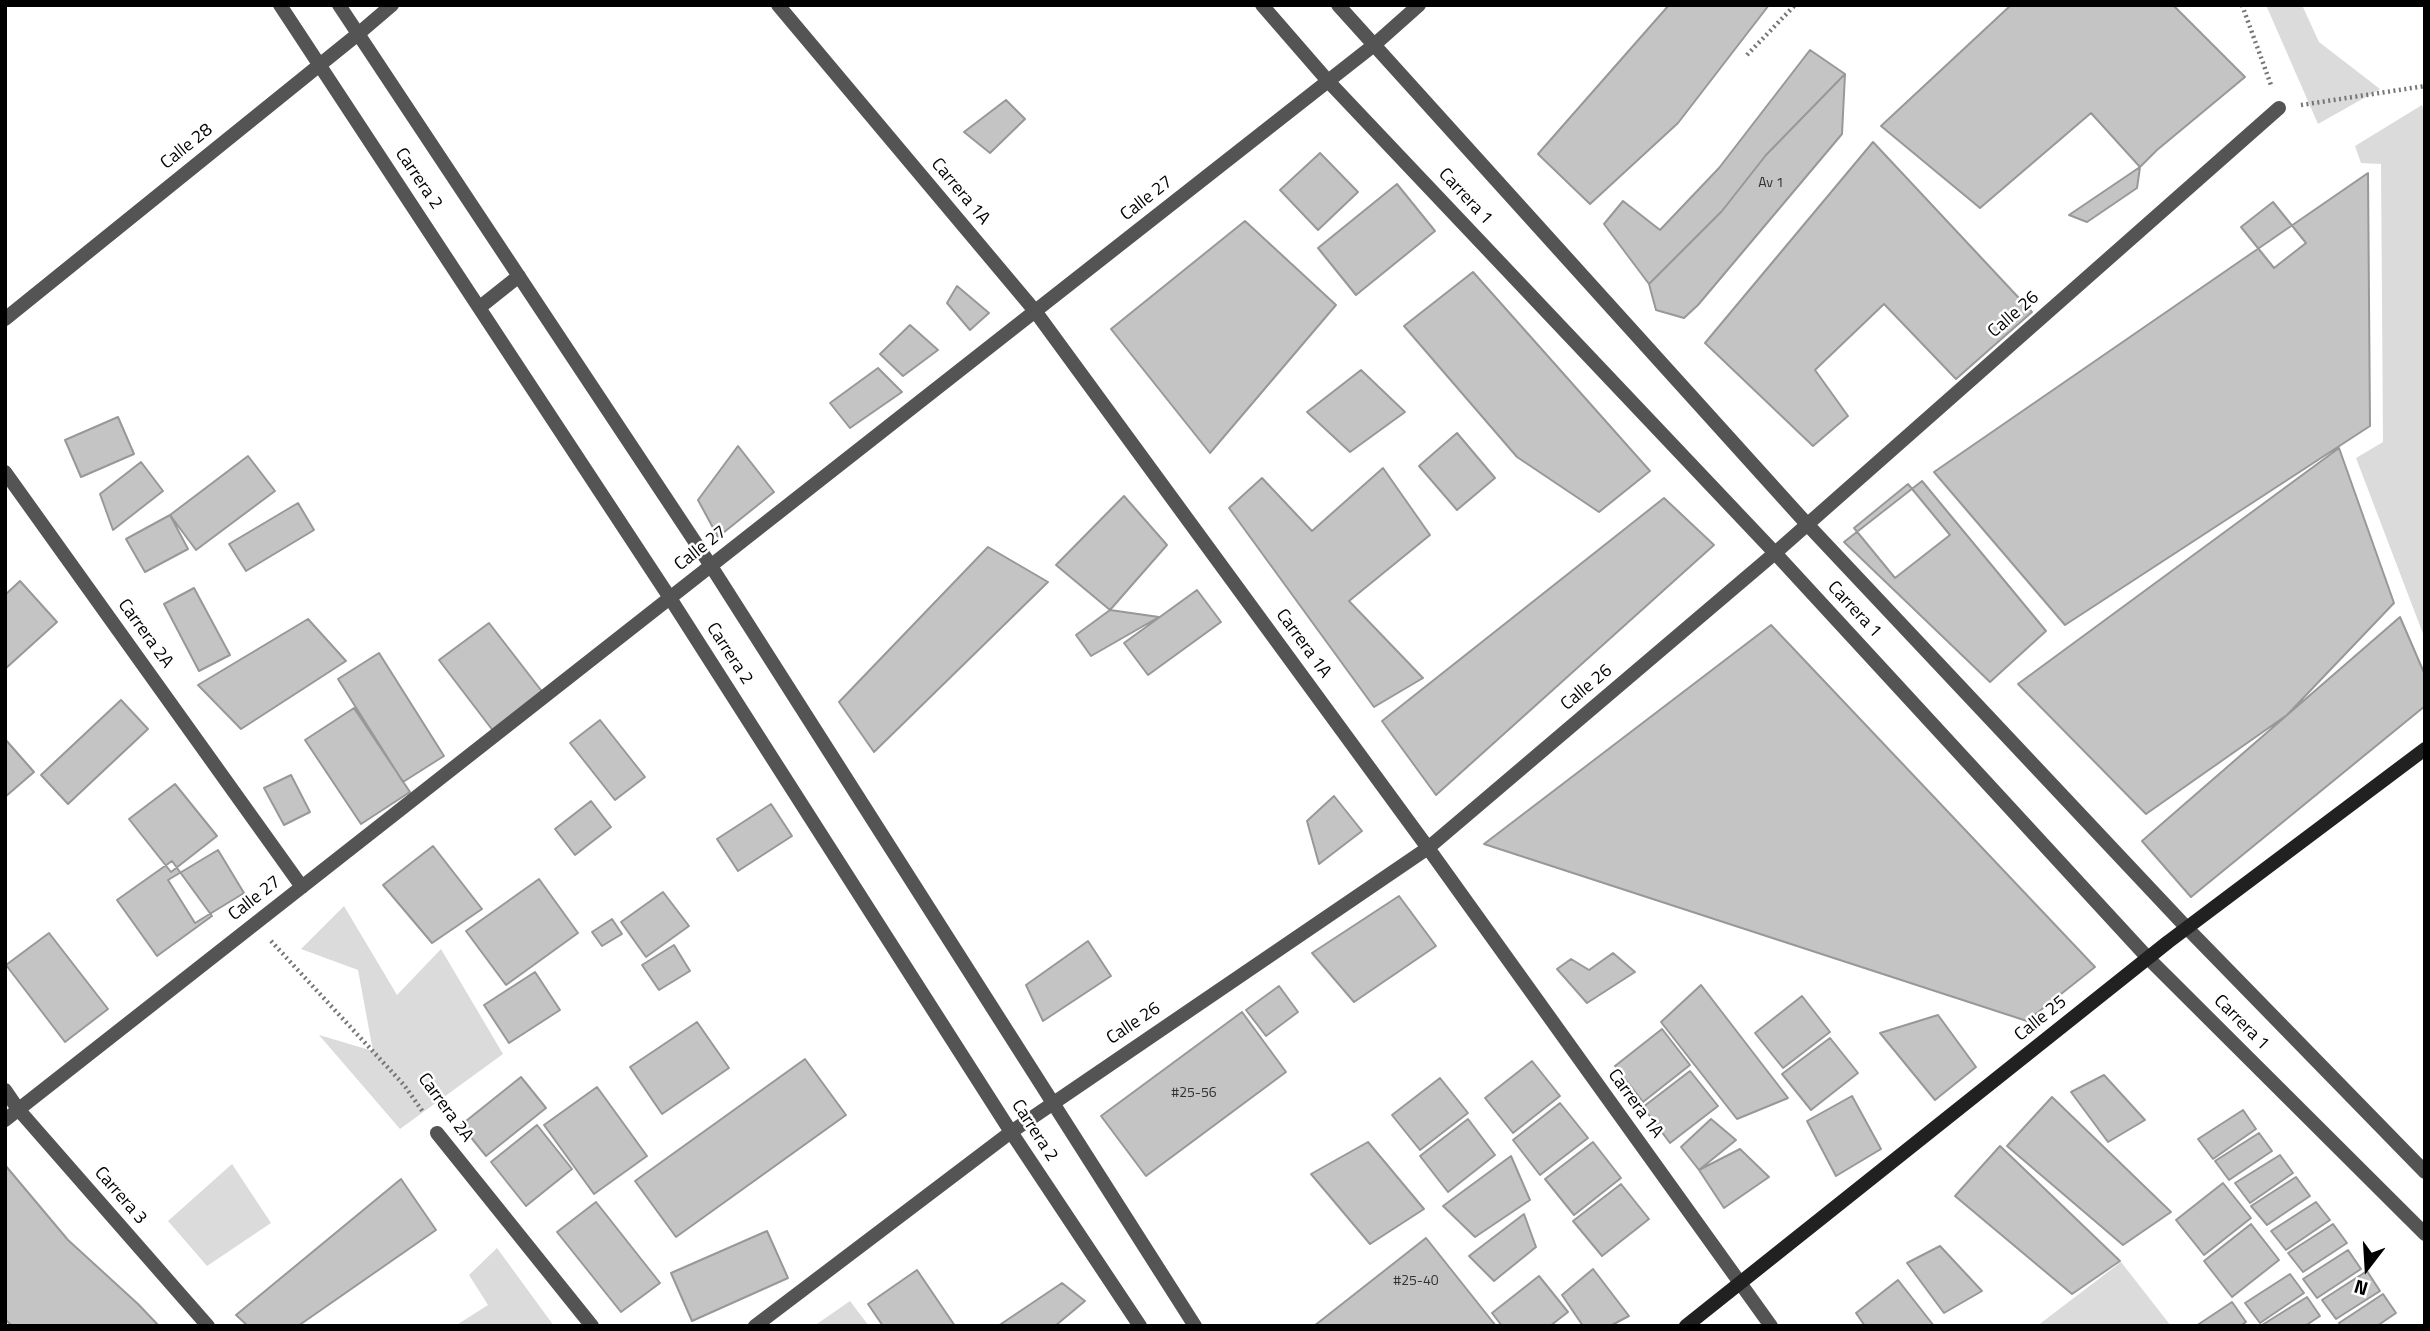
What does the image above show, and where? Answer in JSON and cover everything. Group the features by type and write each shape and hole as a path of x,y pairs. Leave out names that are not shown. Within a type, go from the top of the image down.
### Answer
{"main road":[{"name":"Calle 25","path":"1686,1326 2148,958 2425,749"}],"street":[{"name":"Carrera 2","path":"280,5 670,598 1011,1132 1140,1326"},
{"name":"Carrera 2","path":"339,5 711,566 1195,1326"},
{"name":"Calle 28","path":"5,319 392,5"},
{"name":"Carrera 1A","path":"778,5 1035,311 1428,848 1772,1326"},
{"name":"Carrera 1","path":"1262,5 1328,81 1775,553 2148,958 2425,1234"},
{"name":"Carrera 1","path":"1338,5 1806,523 2187,928 2425,1172"},
{"name":"Calle 27","path":"5,1120 1374,45 1419,5"},
{"name":"Calle 26","path":"755,1326 1011,1132 1428,848 1775,553 2279,108"},
{"path":"480,307 519,276"},
{"name":"Carrera 2A","path":"5,472 302,887"},
{"name":"Carrera 3","path":"5,1090 18,1109 208,1326"},
{"name":"Carrera 2A","path":"438,1133 592,1326"}],"path":[{"path":"1747,55 1796,5"},
{"path":"2242,5 2279,108 2425,86"},
{"name":"Carrera 2A","path":"256,923 404,1084 438,1133"}],"shaded area":[{"path":"2266,5 2302,5 2319,42 2380,89 2318,124"},
{"path":"2422,105 2425,115 2425,639 2356,458 2383,442 2381,164 2361,163 2355,146"},
{"path":"344,906 397,995 441,949 503,1054 400,1129 319,1035 373,1051 358,970 301,949"},
{"path":"232,1164 271,1223 207,1266 168,1221"},
{"path":"497,1248 554,1326 455,1326 488,1305 469,1275"},
{"path":"2121,1262 2171,1326 2037,1326"},
{"path":"850,1301 869,1326 814,1326"}],"building":[{"path":"1669,5 1769,5 1678,123 1590,204 1538,154"},
{"path":"2011,5 2173,5 2245,77 2140,167 2091,113 1980,208 1881,126"},
{"path":"1810,50 1845,74 1766,155 1722,211 1649,284 1604,224 1623,201 1660,230 1719,168"},
{"path":"1845,74 1842,134 1698,305 1684,318 1656,310 1649,284 1722,211 1766,155"},
{"path":"1006,100 1025,119 990,153 964,132"},
{"path":"1873,142 2032,312 1956,379 1884,304 1815,370 1848,416 1813,446 1705,343"},
{"path":"1320,153 1358,192 1318,230 1280,190"},
{"path":"2140,167 2137,188 2087,222 2069,215"},
{"path":"2368,173 2370,426 2065,625 1934,472"},
{"path":"1397,184 1435,231 1356,295 1318,248"},
{"path":"2273,202 2306,243 2274,268 2241,227"},
{"path":"1245,221 1336,305 1210,453 1111,329"},
{"path":"1473,272 1650,471 1599,512 1517,457 1404,326"},
{"path":"957,286 989,313 970,330 947,303"},
{"path":"910,325 938,350 903,376 880,354"},
{"path":"878,368 902,392 850,428 830,403"},
{"path":"1361,370 1405,412 1350,452 1307,412"},
{"path":"118,417 134,454 81,477 65,440"},
{"path":"1457,433 1495,478 1457,510 1419,466"},
{"path":"738,446 774,492 718,537 698,500"},
{"path":"2339,448 2394,603 2287,715 2146,814 2018,684"},
{"path":"248,456 275,491 196,550 170,515"},
{"path":"141,462 163,491 113,530 100,494"},
{"path":"1383,468 1430,535 1349,601 1423,678 1374,707 1229,508 1262,478 1312,531"},
{"path":"1922,481 2046,631 1990,682 1844,542"},
{"path":"1908,484 1950,535 1895,578 1854,528"},
{"path":"1124,496 1167,545 1110,610 1056,565"},
{"path":"1664,498 1714,545 1436,795 1382,721"},
{"path":"298,503 314,530 246,571 229,544"},
{"path":"170,515 188,549 145,572 126,539"},
{"path":"988,547 1048,582 874,752 839,702"},
{"path":"20,581 57,622 5,669 5,595"},
{"path":"194,588 230,655 199,671 164,604"},
{"path":"1197,590 1221,622 1148,675 1124,643"},
{"path":"1110,610 1159,617 1091,656 1076,635"},
{"path":"2400,617 2425,675 2425,706 2191,897 2142,841"},
{"path":"308,619 346,661 241,729 198,685"},
{"path":"489,623 544,694 494,732 439,660"},
{"path":"1771,625 2095,967 2027,1021 1484,844"},
{"path":"379,653 444,756 403,782 338,679"},
{"path":"121,700 148,729 68,804 41,775"},
{"path":"354,708 410,792 361,824 305,740"},
{"path":"600,720 645,777 615,800 570,743"},
{"path":"5,739 34,772 5,797"},
{"path":"291,775 310,812 284,825 264,788"},
{"path":"175,784 217,836 171,872 129,819"},
{"path":"1334,796 1362,831 1319,864 1307,821"},
{"path":"591,801 611,827 575,855 555,829"},
{"path":"771,804 792,836 738,871 717,839"},
{"path":"433,846 482,909 432,943 383,885"},
{"path":"218,850 244,893 195,923 168,880"},
{"path":"172,861 212,916 157,956 117,900"},
{"path":"539,879 578,933 506,985 466,931"},
{"path":"663,892 689,926 646,957 621,922"},
{"path":"1399,896 1436,946 1354,1002 1312,953"},
{"path":"612,919 622,934 602,946 592,932"},
{"path":"49,933 108,1009 65,1042 6,965"},
{"path":"1088,941 1111,976 1043,1021 1026,985"},
{"path":"674,945 690,971 659,990 642,965"},
{"path":"1613,953 1635,972 1587,1003 1557,969 1571,959 1589,970"},
{"path":"535,972 560,1010 509,1043 484,1005"},
{"path":"1701,985 1788,1098 1737,1119 1661,1022"},
{"path":"1279,986 1298,1012 1266,1036 1246,1010"},
{"path":"1802,996 1830,1032 1783,1068 1755,1033"},
{"path":"1242,1012 1286,1072 1146,1176 1101,1116"},
{"path":"1938,1015 1976,1067 1935,1100 1880,1033"},
{"path":"697,1022 729,1068 662,1114 630,1067"},
{"path":"1662,1029 1690,1065 1643,1102 1615,1066"},
{"path":"1830,1038 1858,1073 1811,1110 1782,1074"},
{"path":"805,1059 846,1115 676,1237 635,1181"},
{"path":"1532,1061 1560,1096 1513,1133 1485,1098"},
{"path":"1690,1071 1718,1106 1670,1143 1643,1107"},
{"path":"2104,1075 2145,1120 2108,1142 2071,1092"},
{"path":"521,1077 546,1108 486,1156 461,1125"},
{"path":"1440,1078 1468,1113 1420,1150 1392,1115"},
{"path":"597,1087 647,1156 594,1194 544,1125"},
{"path":"1852,1096 1881,1149 1836,1176 1807,1121"},
{"path":"2052,1097 2171,1212 2123,1245 2007,1146"},
{"path":"1560,1103 1588,1138 1540,1175 1513,1140"},
{"path":"2243,1110 2256,1129 2213,1159 2198,1139"},
{"path":"1468,1119 1495,1155 1448,1192 1420,1156"},
{"path":"1711,1119 1736,1140 1699,1170 1681,1147"},
{"path":"537,1125 572,1169 526,1206 491,1162"},
{"path":"2259,1133 2272,1151 2229,1180 2215,1161"},
{"path":"1368,1142 1424,1209 1370,1244 1311,1174"},
{"path":"1593,1142 1621,1178 1574,1215 1545,1179"},
{"path":"2000,1146 2120,1261 2072,1294 1955,1196"},
{"path":"1740,1149 1769,1177 1724,1208 1699,1170"},
{"path":"2280,1155 2293,1173 2250,1203 2235,1183"},
{"path":"1511,1156 1530,1200 1475,1237 1443,1206"},
{"path":"5,1165 68,1240 159,1326 12,1326 5,1319"},
{"path":"2296,1177 2310,1196 2267,1225 2251,1206"},
{"path":"401,1179 436,1230 298,1326 248,1326 236,1315"},
{"path":"2223,1183 2251,1218 2204,1255 2176,1220"},
{"path":"1621,1184 1649,1219 1602,1256 1573,1221"},
{"path":"596,1202 660,1283 621,1312 557,1232"},
{"path":"2316,1202 2330,1220 2286,1250 2271,1231"},
{"path":"1524,1214 1536,1247 1494,1281 1469,1256"},
{"path":"2251,1224 2279,1260 2232,1297 2204,1261"},
{"path":"2333,1224 2347,1243 2303,1272 2288,1253"},
{"path":"767,1231 788,1278 692,1321 671,1273"},
{"path":"1426,1238 1496,1326 1314,1326"},
{"path":"1940,1246 1982,1291 1944,1313 1907,1263"},
{"path":"2348,1250 2361,1269 2317,1298 2303,1279"},
{"path":"1593,1269 1629,1316 1610,1326 1583,1326 1562,1295"},
{"path":"917,1270 955,1326 883,1326 868,1304"},
{"path":"2367,1271 2380,1291 2336,1319 2322,1300"},
{"path":"2290,1274 2304,1293 2260,1323 2245,1303"},
{"path":"1539,1276 1568,1312 1550,1326 1502,1326 1492,1313"},
{"path":"1898,1280 1934,1326 1865,1326 1856,1313"},
{"path":"1062,1283 1085,1301 1055,1326 998,1326"},
{"path":"2383,1294 2396,1313 2377,1326 2341,1326 2339,1323"},
{"path":"2307,1297 2320,1316 2305,1326 2262,1325"},
{"path":"2232,1302 2246,1322 2240,1326 2196,1326"}]}
